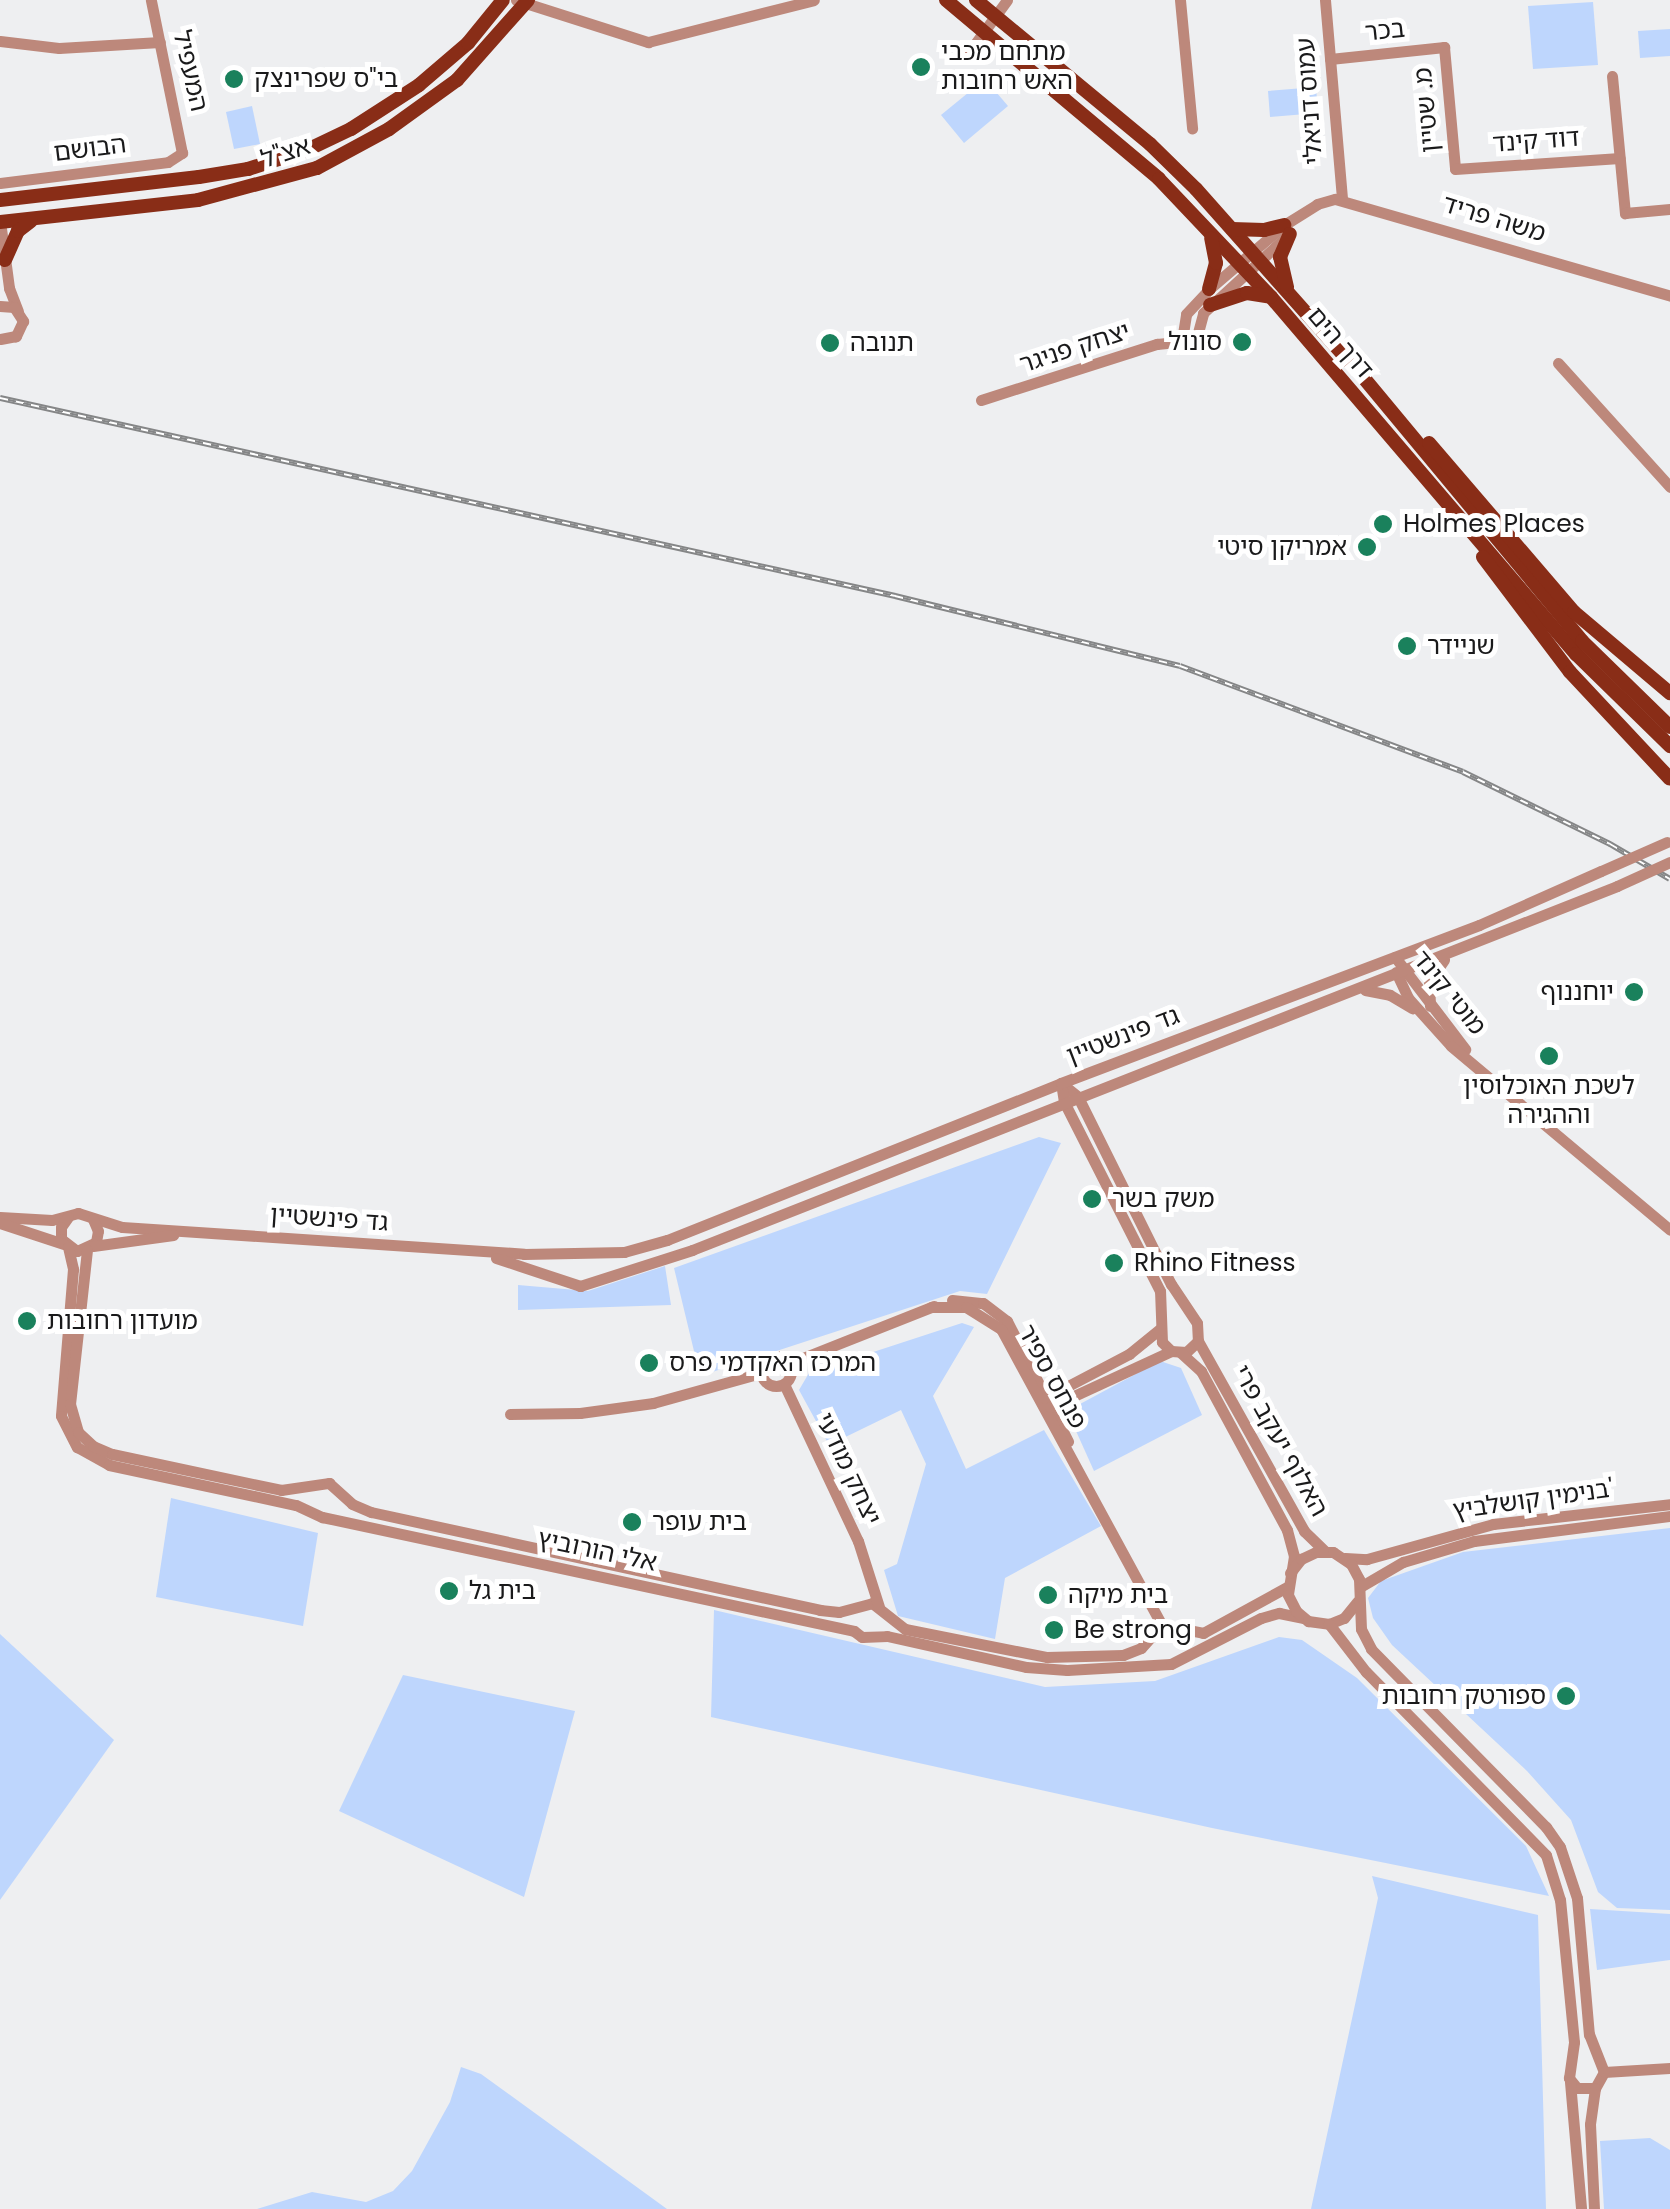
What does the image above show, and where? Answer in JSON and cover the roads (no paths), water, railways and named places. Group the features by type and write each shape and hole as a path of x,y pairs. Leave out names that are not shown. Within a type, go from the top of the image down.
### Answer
{"main road":[{"path":"480,0 484,25"},
{"name":"אצ\"ל","path":"0,200 200,177 309,150 365,121 419,84 484,25 504,0"},
{"name":"דרך הים","path":"946,0 1139,159 1270,297 1576,654 1670,746"},
{"name":"דרך הים","path":"976,0 1150,144 1232,229 1364,377 1582,641 1670,728"},
{"name":"אצ\"ל","path":"0,222 198,200 316,168 389,129 444,90 482,56 523,1"},
{"path":"6,260 18,231 36,218"},
{"path":"1206,229 1216,256 1209,289"},
{"path":"1232,229 1287,230 1280,264 1292,297"},
{"path":"1210,305 1247,293 1270,297"},
{"path":"1364,377 1457,473 1582,621 1670,693"},
{"path":"1437,491 1570,672 1669,779"}],"street":[{"name":"המעפיל","path":"151,0 182,153"},
{"path":"551,0 567,16"},
{"path":"523,1 638,40 662,42 814,0"},
{"path":"964,59 986,34 1007,0"},
{"path":"1180,0 1192,128"},
{"name":"עמוס דניאלי","path":"1325,0 1342,200"},
{"path":"0,41 58,48 160,42"},
{"name":"בכר","path":"1330,59 1444,47"},
{"name":"מ. שטיין","path":"1444,47 1455,170"},
{"path":"1612,76 1625,213 1670,208"},
{"name":"הבושם","path":"0,183 168,162 182,153"},
{"name":"דוד קינד","path":"1455,170 1620,158"},
{"path":"1312,208 1338,179"},
{"name":"משה פריד","path":"1255,256 1312,208 1342,200 1670,296"},
{"path":"0,222 23,321 20,332 12,339 0,339"},
{"path":"1189,340 1186,314 1209,289 1255,256"},
{"path":"1189,340 1199,319 1242,267"},
{"path":"0,306 18,310"},
{"name":"יצחק פניגר","path":"981,400 1189,340"},
{"path":"1558,363 1670,487"},
{"name":"גד פינשטיין","path":"587,1252 624,1252 667,1240 1062,1083 1395,958 1669,840"},
{"name":"גד פינשטיין","path":"589,1282 692,1250 1452,954 1670,862"},
{"path":"1356,992 1384,993 1428,1014 1429,982 1452,954"},
{"name":"מוטי קינד","path":"1395,958 1428,1014 1488,1073 1670,1230"},
{"path":"1047,1402 1150,1357 1176,1352 1198,1341 1197,1323 1188,1314 1078,1097 1062,1083"},
{"path":"1062,1083 1064,1102 1160,1291 1162,1342 1176,1352"},
{"path":"1092,1126 1090,1105 1098,1090"},
{"path":"1023,1118 1059,1116 1082,1137"},
{"path":"0,1220 52,1220 72,1215 90,1216 98,1230 90,1248 70,1404 74,1423 85,1439 112,1454 263,1486 290,1490 326,1482 340,1492 340,1506 330,1516 108,1465 77,1447 64,1427 59,1404 73,1269 61,1227 72,1215"},
{"name":"גד פינשטיין","path":"90,1216 113,1226 188,1232 536,1255 572,1252"},
{"path":"0,1220 66,1246 90,1248"},
{"name":"גד פינשטיין","path":"90,1248 188,1232"},
{"name":"גד פינשטיין","path":"468,1250 536,1268 571,1284"},
{"path":"572,1252 587,1252 596,1266 589,1282 571,1284 563,1276 562,1264 572,1252"},
{"name":"פנחס ספיר","path":"790,1363 931,1307 966,1299 1000,1314 1017,1336 1082,1477 1163,1627"},
{"path":"1047,1402 1129,1354 1170,1314 1188,1314"},
{"name":"האלוף יעקב פרי","path":"1198,1341 1304,1531 1320,1548 1339,1555"},
{"name":"האלוף יעקב פרי","path":"1176,1352 1201,1371 1288,1530 1294,1556 1290,1572"},
{"path":"773,1355 790,1363 791,1374 784,1384 768,1384 760,1372 763,1362 773,1355"},
{"path":"510,1414 580,1414 653,1404 760,1372"},
{"name":"יצחק מודעי","path":"784,1384 858,1541 881,1611"},
{"path":"311,1510 307,1500 312,1487"},
{"name":"אלי הורוביץ","path":"340,1492 352,1504 372,1512 820,1610 858,1605"},
{"name":"בנימין קושלביץ'","path":"1339,1555 1367,1558 1493,1524 1670,1504"},
{"name":"אלי הורוביץ","path":"330,1516 854,1631"},
{"name":"בנימין קושלביץ'","path":"1359,1593 1402,1562 1474,1541 1670,1516"},
{"path":"1302,1618 1290,1604 1290,1572 1308,1555 1339,1555 1356,1571 1361,1629 1380,1661 1546,1827 1565,1858 1579,1911 1584,2011 1595,2056 1604,2072"},
{"path":"868,1574 867,1592 850,1621 854,1631 1046,1669 1176,1663 1261,1618 1279,1614 1329,1624 1366,1672 1537,1842 1552,1865 1560,1900 1574,2042 1570,2072 1581,2209"},
{"path":"858,1605 881,1611 912,1631 1047,1657 1123,1654 1163,1627 1207,1632 1287,1586"},
{"path":"1329,1624 1351,1612 1359,1593"},
{"path":"873,1636 881,1630 881,1611"},
{"path":"1182,1632 1188,1643 1186,1655"},
{"path":"1151,1638 1150,1649 1161,1663"},
{"path":"1570,2072 1583,2054 1595,2056"},
{"path":"1604,2072 1670,2068"},
{"path":"1570,2072 1583,2090 1595,2088"},
{"path":"1594,2209 1590,2124 1595,2088 1604,2072"}],"railway":[{"path":"0,398 895,596 1180,666 1463,772 1610,844 1670,879"}],"place":[{"name":"מתחם מכבי האש רחובות","path":"921,67"},
{"name":"בי\"ס שפרינצק","path":"234,79"},
{"name":"סונול","path":"1242,342"},
{"name":"תנובה","path":"830,343"},
{"name":"Holmes Places","path":"1383,524"},
{"name":"אמריקן סיטי","path":"1367,547"},
{"name":"שניידר","path":"1407,646"},
{"name":"יוחננוף","path":"1634,992"},
{"name":"לשכת האוכלוסין וההגירה","path":"1549,1056"},
{"name":"משק בשר","path":"1092,1199"},
{"name":"Rhino Fitness","path":"1114,1263"},
{"name":"מועדון רחובות","path":"27,1321"},
{"name":"המרכז האקדמי פרס","path":"649,1363"},
{"name":"בית עופר","path":"632,1522"},
{"name":"בית גל","path":"449,1591"},
{"name":"בית מיקה","path":"1048,1595"},
{"name":"Be strong","path":"1054,1630"},
{"name":"ספורטק רחובות","path":"1566,1696"}]}
